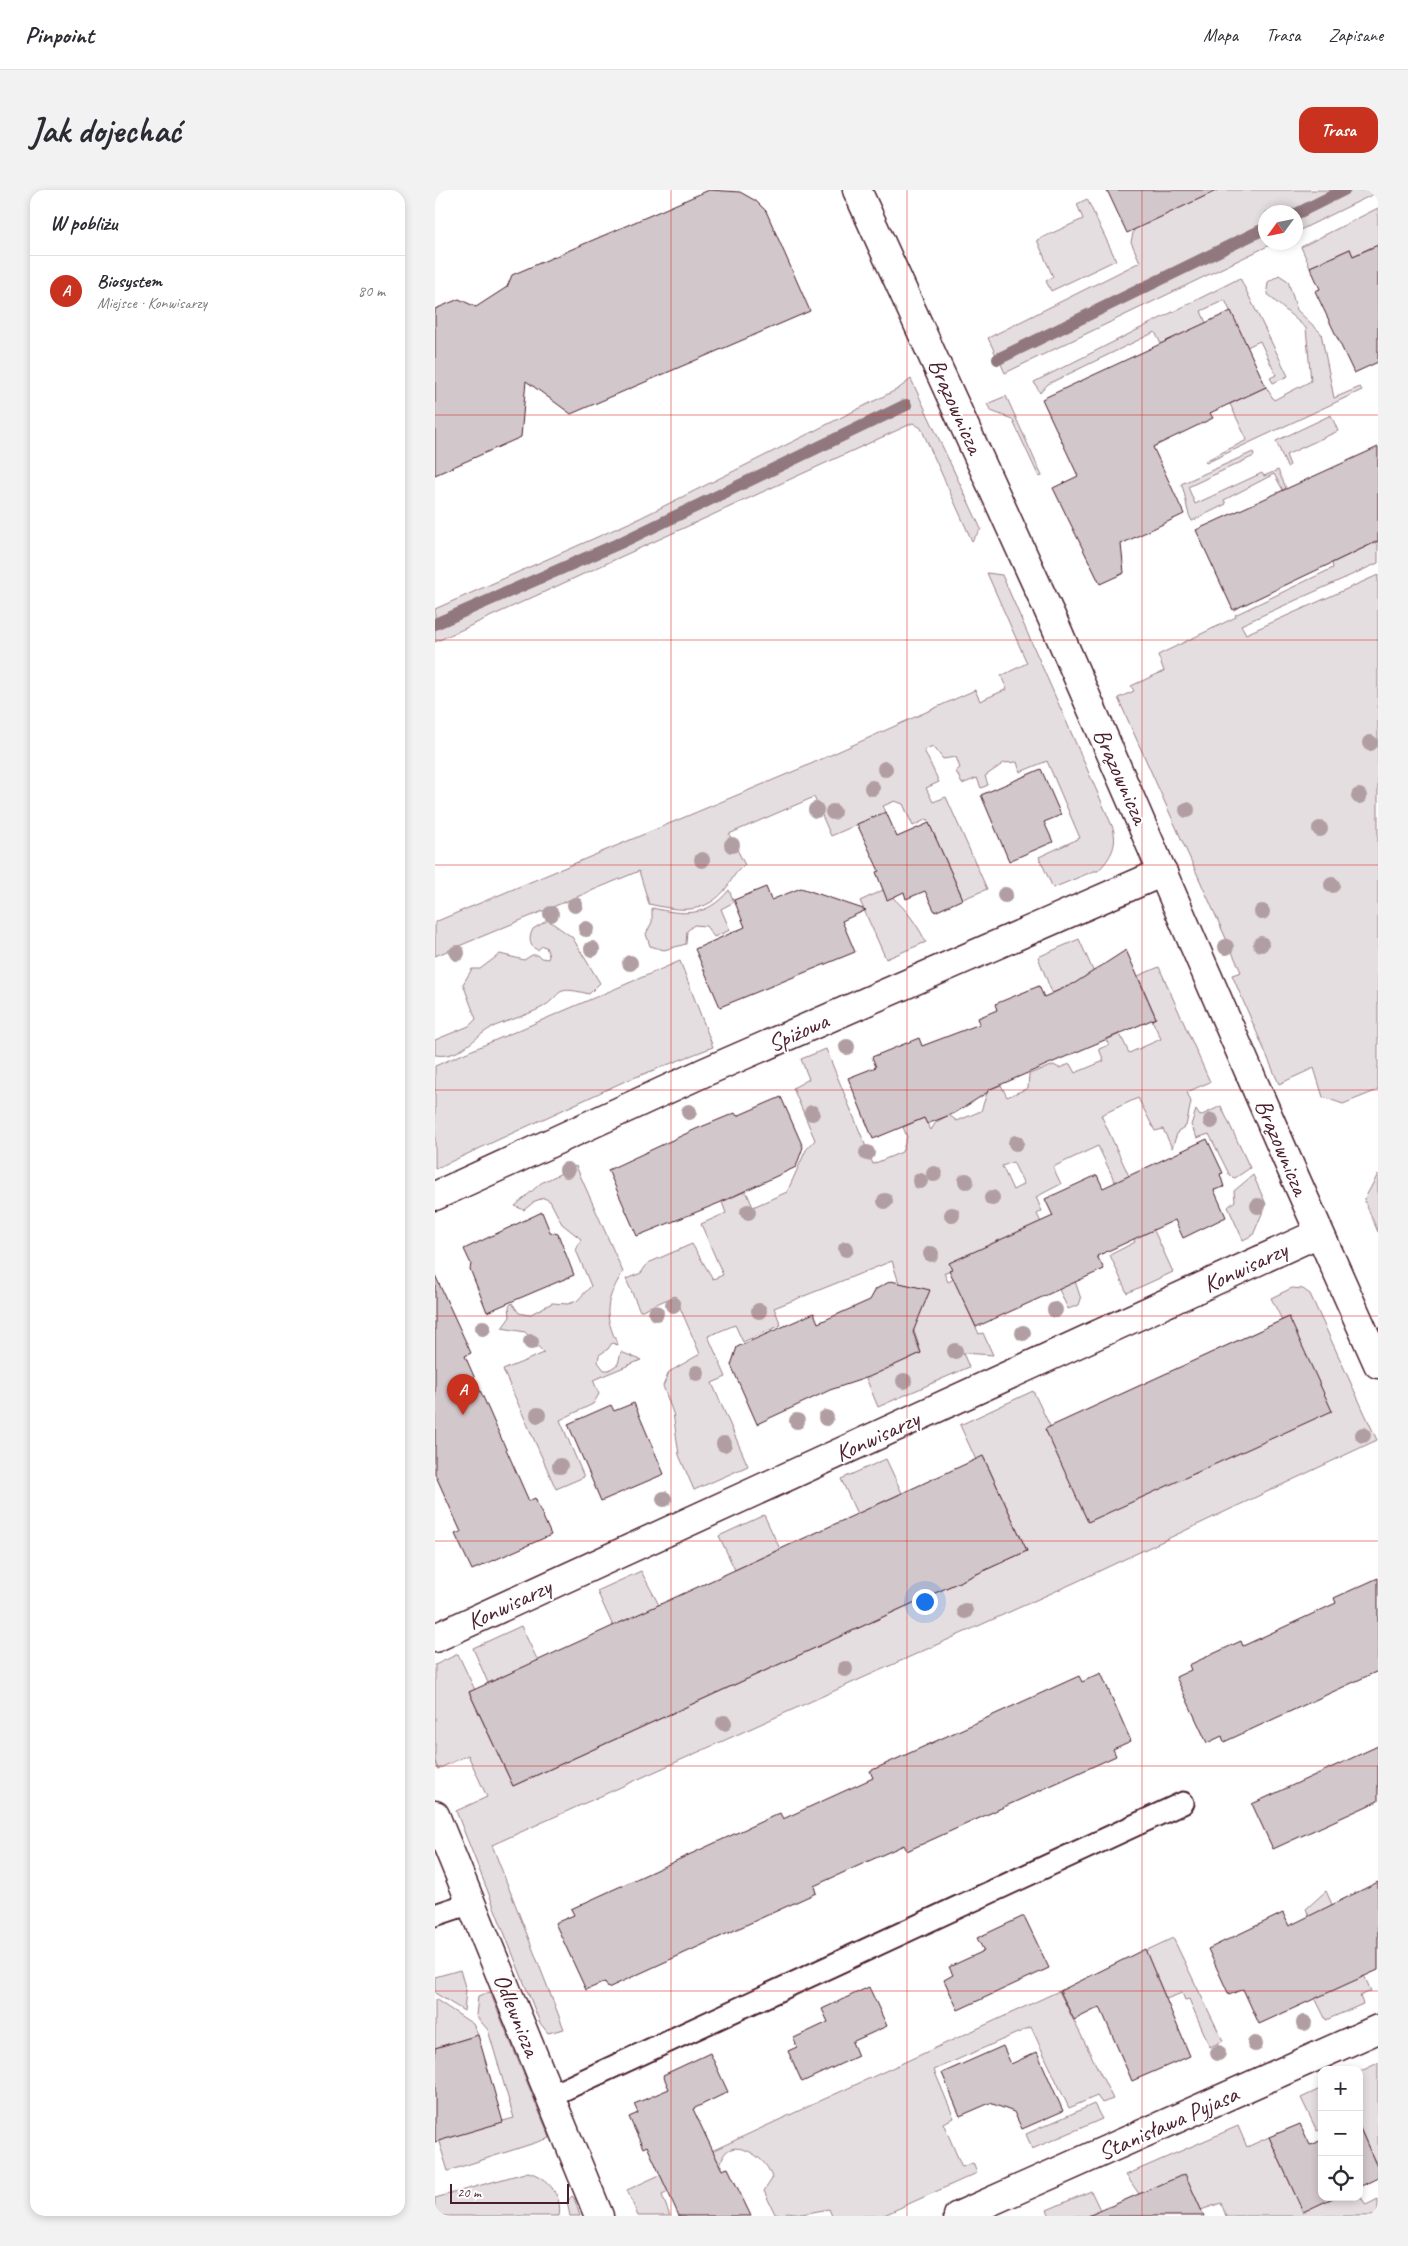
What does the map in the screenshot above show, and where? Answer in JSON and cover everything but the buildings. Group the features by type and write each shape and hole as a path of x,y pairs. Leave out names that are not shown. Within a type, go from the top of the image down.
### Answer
{"street":[{"name":"Brązownicza","path":"857,190 1018,542 1378,1364"},
{"name":"Spiżowa","path":"435,1196 705,1072 1163,872"},
{"name":"Konwisarzy","path":"435,1638 1319,1233"},
{"name":"Odlewnicza","path":"435,1815 599,2216"},
{"name":"Stanisława Pyjasa","path":"958,2216 1378,2029"}],"lane":[{"path":"550,2096 1183,1804"},
{"path":"435,1915 471,1903"}],"shaded area":[{"path":"1208,190 1336,190 1303,206 1258,205 1258,228 996,355 988,338 1140,262 1131,242 1134,229 1209,194"},
{"path":"1352,190 1378,190 1378,192 1303,229 1303,214"},
{"path":"1087,199 1116,260 1051,291 1046,281 1053,277 1037,240 1083,219 1077,204"},
{"path":"1378,208 1378,253 1374,246 1353,256 1350,249 1310,267 1302,250 1303,246"},
{"path":"1258,235 1258,250 1260,250 1005,373 1000,362"},
{"path":"1279,275 1288,281 1297,310 1321,333 1334,398 1360,387 1362,390 1206,463 1205,461 1247,440 1230,404 1266,387 1274,400 1311,381 1306,328 1269,296 1267,290 1268,282"},
{"path":"1240,278 1288,376 1273,383 1270,378 1276,375 1260,341 1247,347 1225,300 1201,311 1206,323 1161,344 1155,332 1048,384 1040,393 1034,382"},
{"path":"911,379 981,529 972,541 921,428 913,423 435,642 435,628 622,545 907,408 904,403 619,542 435,622 435,609 640,518 898,389"},
{"path":"1006,396 1042,476 1039,477 1012,419 991,411 987,404"},
{"path":"1331,415 1338,431 1286,455 1290,465 1287,467 1276,441"},
{"path":"1253,452 1254,456 1188,487 1195,504 1262,473 1264,476 1278,470 1286,488 1283,490 1274,474 1224,500 1226,504 1192,521 1181,484"},
{"path":"1378,541 1378,563 1241,625 1246,634 1378,575 1378,1090 1343,1104 1323,1097 1314,1068 1279,1084 1232,975 1241,972 1118,698 1134,691 1131,686 1164,671 1158,655 1236,617 1235,615 1333,568 1332,563"},
{"path":"987,573 1002,575 1113,828 1114,847 1098,871 1053,888 1039,857 1080,838 1047,761 1020,772 1017,762 1004,763 985,776 988,785 981,788 977,778 962,784 956,771 960,768 956,757 943,759 933,746 924,750 939,782 926,788 933,802 946,797 987,889 963,899 927,819 913,826 903,804 895,801 883,806 886,812 831,836 814,797 729,834 745,865 716,899 698,908 679,909 649,904 639,871 435,956 435,922 804,767 975,690 980,701 1007,689 1001,676 1027,663"},
{"path":"729,890 734,902 721,909 730,930 714,937 706,926 694,925 687,931 686,944 664,950 650,946 646,934 652,922 652,908 684,913 703,910 712,906"},
{"path":"883,890 908,913 926,942 886,959 860,901"},
{"path":"548,920 572,937 600,983 589,994 577,991 563,991 539,1009 488,1030 461,1050 445,1055 435,1055 435,1040 469,1026 476,1019 463,984 472,969 480,969 500,954 524,960 532,955 548,959 546,947 542,946 538,950 535,949 531,944 530,938 533,929"},
{"path":"1079,939 1095,975 1052,993 1038,957"},
{"path":"680,961 713,1047 623,1082 435,1169 435,1066"},
{"path":"1159,967 1210,1082 1187,1092 1191,1102 1186,1126 1178,1131 1172,1148 1163,1129 1155,1131 1138,1098 1101,1115 1173,1272 1127,1293 1110,1255 1135,1242 1118,1204 1124,1201 1098,1146 1053,1167 1061,1184 1036,1197 1042,1211 1037,1214 1052,1246 1075,1281 1081,1299 1079,1305 1068,1309 1056,1283 950,1263 952,1269 944,1273 948,1282 954,1279 979,1334 983,1333 993,1355 963,1353 969,1367 878,1407 866,1378 921,1353 892,1261 774,1308 781,1325 743,1342 735,1325 708,1336 726,1377 712,1383 748,1466 694,1490 679,1455 673,1413 663,1386 669,1372 700,1354 675,1296 640,1311 626,1279 641,1273 648,1263 692,1244 713,1279 723,1275 701,1224 726,1213 722,1202 746,1191 753,1207 787,1192 806,1150 815,1140 793,1088 809,1079 801,1059 826,1049 873,1164 902,1152 907,1137 903,1127 924,1118 931,1130 936,1122 949,1115 957,1121 981,1111 988,1090 1001,1085 1007,1097 1028,1088 1029,1074 1054,1065 1059,1068 1070,1064 1075,1073 1104,1061 1099,1049 1109,1045 1106,1040 1120,1034 1129,1053 1161,1039 1152,1020 1156,1018 1138,976","holes":["1013,1162 1024,1184 1013,1190 1002,1166"]},
{"path":"1221,1106 1250,1168 1235,1178 1230,1176 1209,1134 1197,1138 1191,1125 1196,1110 1200,1116"},
{"path":"576,1166 623,1272 613,1291 608,1308 610,1325 618,1345 612,1343 608,1349 599,1355 598,1362 604,1370 609,1370 618,1364 621,1352 641,1360 593,1380 599,1394 593,1404 560,1420 584,1477 556,1489 503,1370 544,1353 525,1332 502,1328 510,1317 509,1306 512,1303 519,1313 529,1315 552,1303 568,1304 577,1301 591,1286 576,1250 581,1239 562,1224 550,1201 544,1198 535,1201 524,1210 515,1206 541,1183"},
{"path":"1378,1174 1378,1232 1364,1200"},
{"path":"1253,1175 1266,1204 1253,1235 1243,1240 1228,1207 1235,1201 1234,1191"},
{"path":"1292,1288 1303,1289 1310,1294 1377,1440 1076,1582 492,1845 564,2029 548,2033 540,2023 456,1811 487,1797 468,1755 438,1769 435,1761 435,1665 458,1654 475,1690 469,1692 513,1786 1027,1551 984,1458 976,1460 960,1425 1033,1391 1050,1426 1046,1430 1289,1317 1282,1320 1271,1298"},
{"path":"886,1459 902,1493 857,1514 841,1479"},
{"path":"764,1515 780,1549 735,1570 719,1536"},
{"path":"641,1571 659,1605 613,1626 597,1591"},
{"path":"521,1626 538,1661 488,1683 473,1648"},
{"path":"1326,1891 1371,1991 1360,1996 1363,2004 1326,2020 1315,1998 1317,1935 1306,1909"},
{"path":"1173,1938 1223,2041 1210,2047 1189,1999 1185,2000 1182,1993 1166,1999 1156,1976 1087,1978"},
{"path":"460,1970 466,1990 464,2011 435,1993 435,1977"},
{"path":"1059,1991 1113,2099 1102,2103 1097,2096 1069,2108 1031,2027 934,2070 954,2118 943,2123 962,2167 973,2163 977,2173 882,2216 832,2216 829,2209 802,2214 787,2212 783,2216 775,2214 764,2191 772,2179 769,2170 755,2155 737,2148 729,2150 723,2156 721,2167 662,2195 670,2216 638,2216 627,2190"},
{"path":"490,1992 550,2138 448,2171 438,2139 514,2118 488,2030 476,2016 478,1996"},
{"path":"435,1999 473,2024 478,2035 435,2048"},
{"path":"1378,2063 1378,2160 1375,2162 1363,2135 1363,2070"},
{"path":"1318,2090 1318,2131 1317,2131 1301,2098"},
{"path":"1094,2104 1102,2119 1032,2149 1026,2134"},
{"path":"1238,2126 1247,2147 1269,2137 1303,2211 1326,2201 1363,2200 1366,2205 1378,2199 1378,2216 1226,2216 1221,2203 1201,2210 1139,2194 1126,2175"},
{"path":"528,2172 541,2178 552,2188 559,2201 559,2216 435,2216 435,2198"},
{"path":"1091,2191 1103,2216 1050,2216 1047,2210"},
{"path":"572,2196 580,2216 570,2216 567,2202"}],"waterway":[{"path":"1303,210 1344,190"},
{"path":"998,359 1258,232"},
{"path":"435,624 620,543 906,405"}],"place":[{"name":"Biosystem","path":"463,1415"}]}
